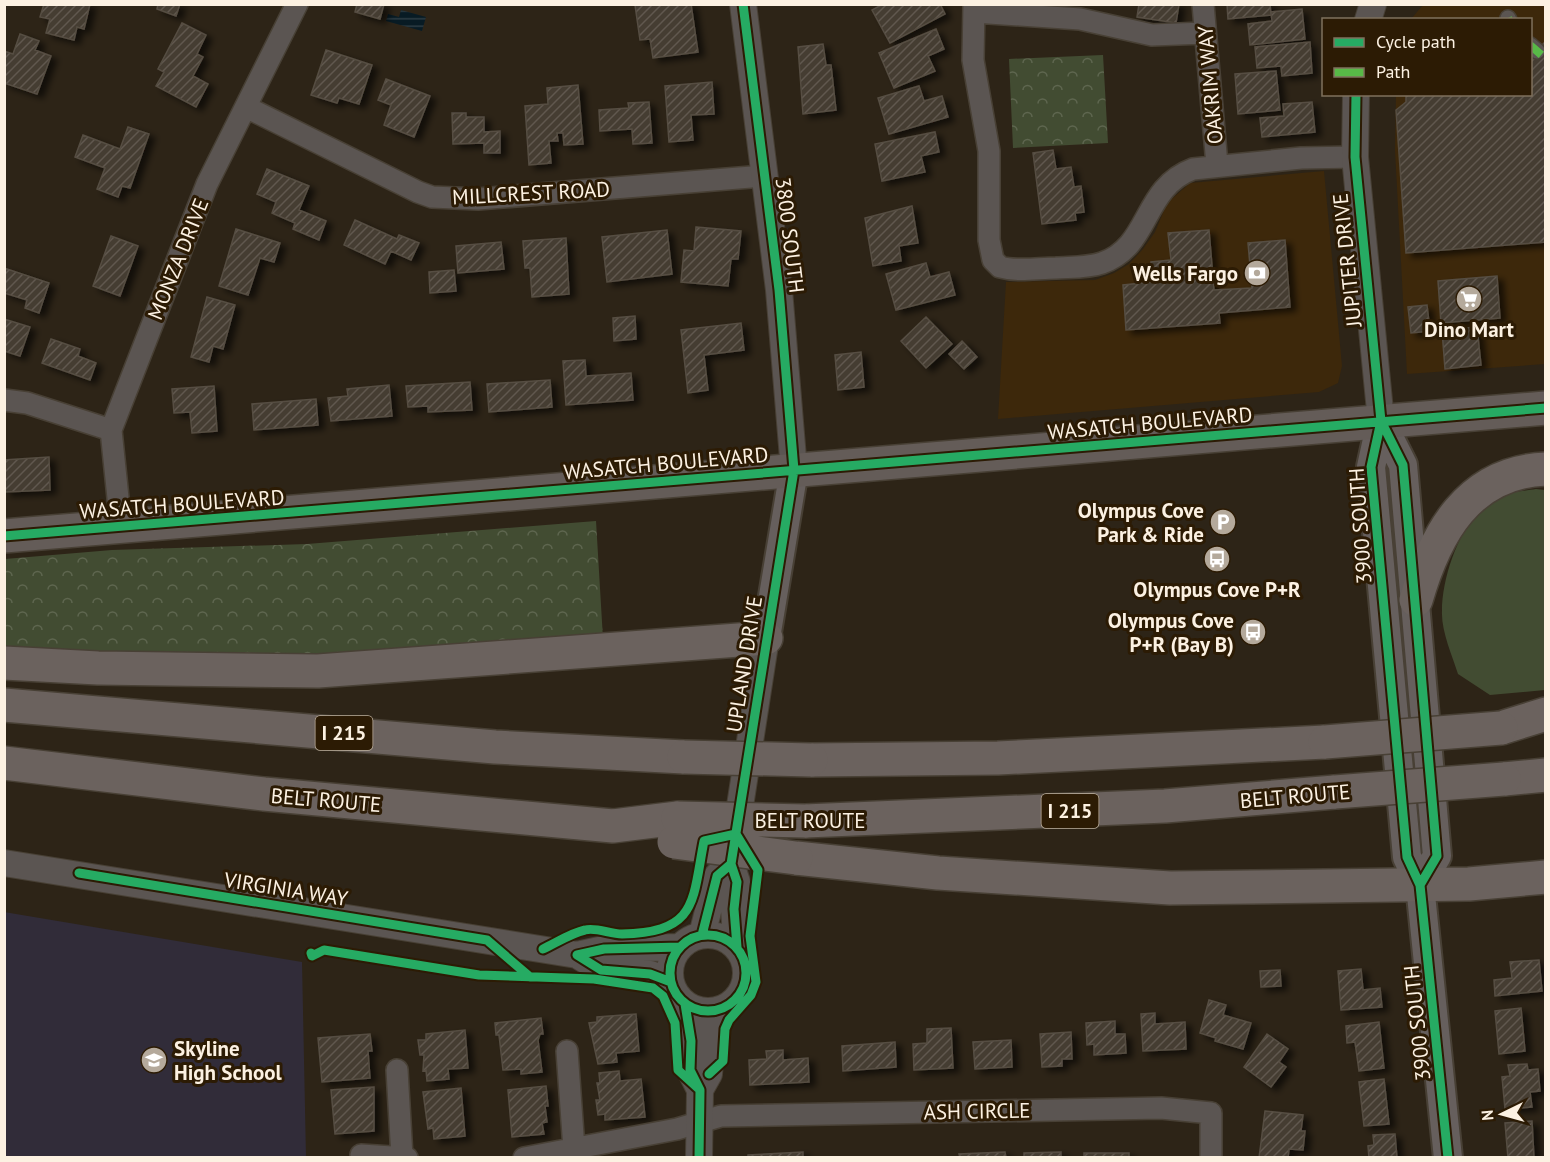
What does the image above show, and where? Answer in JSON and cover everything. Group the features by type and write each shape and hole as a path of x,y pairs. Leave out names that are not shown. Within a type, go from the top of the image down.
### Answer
{"highway":[{"path":"1416,600 1426,563 1438,538 1466,500 1522,470 1545,469"},
{"path":"4,663 98,668 318,671 766,638"},
{"name":"I 215","path":"4,705 495,747 684,757 811,760 998,758 1325,742 1545,724"},
{"path":"1502,729 1545,714"},
{"name":"BELT ROUTE","path":"4,764 264,794 676,830 805,821 1165,806 1545,775"},
{"path":"676,830 796,858 938,873 1170,888 1483,884 1545,877"}],"main road":[{"name":"WASATCH BOULEVARD","path":"4,536 1545,408"},
{"path":"1381,421 1403,465 1416,600 1437,856 1420,885"},
{"name":"3900 SOUTH","path":"1381,421 1371,467 1376,526 1407,857 1420,885 1448,1158"},
{"name":"UPLAND DRIVE","path":"766,638 794,471"}],"street":[{"name":"MONZA DRIVE","path":"121,527 111,430 207,184 297,4"},
{"name":"3800 SOUTH","path":"743,4 779,290 794,471"},
{"name":"OAKRIM WAY","path":"1203,4 1217,165"},
{"path":"1205,33 1152,35 1080,19 974,8 974,67 989,151 989,240 993,260 1000,267 1082,267 1110,260 1130,245 1159,193 1173,178 1193,169 1301,158 1355,157"},
{"name":"JUPITER DRIVE","path":"1356,96 1355,157 1381,421"},
{"name":"MILLCREST ROAD","path":"246,107 432,197 478,199 764,176"},
{"path":"4,399 27,403 111,430"},
{"name":"UPLAND DRIVE","path":"737,947 734,909 737,882 731,864 766,638"},
{"name":"VIRGINIA WAY","path":"4,863 577,955 604,949 691,941"},
{"name":"UPLAND DRIVE","path":"691,941 717,876 731,864"},
{"path":"699,1158 700,1090 709,1074 713,1023 722,1010 737,999 746,982 744,957 727,939 691,941 670,969 671,982 685,1004 690,1033 690,1070 700,1090"},
{"name":"VIRGINIA WAY","path":"577,955 601,970 651,974 671,982"},
{"path":"685,1004 709,1012 722,1010"},
{"path":"567,1051 574,1149"},
{"path":"397,1070 402,1157"},
{"name":"ASH CIRCLE","path":"699,1122 721,1116 1161,1108 1211,1113 1211,1158"},
{"path":"524,1158 699,1122"},
{"path":"361,1155 407,1158"}],"shaded area":[{"path":"1423,5 1545,5 1545,364 1407,374 1395,150 1396,96 1532,96 1532,18 1412,18"},
{"path":"1324,171 1342,366 1338,383 1319,392 998,419 1006,282 1095,280 1114,273 1129,264 1143,249 1155,232 1167,203 1190,183"},
{"name":"Skyline High School","path":"4,912 302,962 306,1157 5,1157"}],"green space":[{"path":"1103,55 1108,143 1013,148 1009,59"},
{"path":"1536,489 1545,490 1545,690 1490,695 1458,674 1443,627 1443,597 1446,581 1456,548 1473,518 1483,506 1499,495"},
{"path":"596,521 603,639 319,660 5,647 5,559 112,550 307,544"}],"water":[{"path":"401,10 426,17 422,31 386,21 388,14 399,17"}],"building":[{"path":"44,4 90,4 84,29 77,27 74,40 46,33 50,19 40,17"},
{"path":"158,4 180,4 176,16 157,9"},
{"path":"357,4 384,4 380,19 355,12"},
{"path":"691,4 698,52 653,58 650,39 640,40 635,5"},
{"path":"883,4 940,4 945,14 890,43 872,10"},
{"path":"1139,4 1179,4 1176,23 1137,17"},
{"path":"1227,4 1270,4 1271,15 1228,19"},
{"path":"1302,9 1305,39 1250,45 1248,24 1272,21 1271,12"},
{"path":"182,23 206,35 197,54 203,57 193,76 208,84 196,107 156,86 164,72 158,69"},
{"path":"936,29 944,49 928,56 935,71 894,88 879,53"},
{"path":"20,34 39,41 35,50 51,56 37,94 4,83 4,51 13,54"},
{"path":"1546,41 1546,242 1406,253 1396,110 1406,102 1406,96 1532,96 1532,47 1536,51"},
{"path":"1310,42 1312,73 1282,76 1281,66 1257,68 1255,47"},
{"path":"823,44 826,65 831,65 836,110 803,114 798,47"},
{"path":"326,50 372,65 359,104 339,98 337,103 311,95"},
{"path":"1276,71 1280,110 1238,114 1235,74"},
{"path":"386,79 430,96 414,137 384,125 391,105 378,100"},
{"path":"712,82 714,114 691,115 693,140 669,142 665,86"},
{"path":"578,85 583,144 564,145 563,133 557,133 558,141 549,141 551,163 529,165 525,106 548,104 547,88"},
{"path":"919,86 924,101 942,96 948,117 889,134 878,98"},
{"path":"649,102 652,143 633,144 632,129 600,131 599,110 629,108 628,103"},
{"path":"1312,102 1315,132 1262,137 1260,118 1284,116 1283,104"},
{"path":"452,113 466,113 466,117 484,117 484,132 500,131 500,153 484,153 484,143 453,144"},
{"path":"128,127 149,134 130,188 122,186 118,197 97,189 105,168 75,157 83,135 120,149"},
{"path":"935,132 939,152 921,156 925,172 882,181 875,144"},
{"path":"1053,150 1056,169 1071,167 1074,187 1081,186 1084,212 1075,213 1076,220 1042,224 1033,153"},
{"path":"267,169 309,186 299,210 326,221 319,240 293,229 295,223 272,213 276,202 257,194"},
{"path":"912,206 918,243 899,246 901,261 873,266 865,218"},
{"path":"355,220 397,239 399,235 419,243 411,260 391,251 385,264 344,245"},
{"path":"696,227 741,231 738,259 731,259 728,286 681,282 684,250 694,251"},
{"path":"236,229 280,243 274,262 260,258 248,295 219,286"},
{"path":"667,230 672,274 607,282 602,237"},
{"path":"1209,230 1214,290 1252,288 1248,243 1285,240 1290,307 1219,313 1220,323 1126,330 1123,285 1152,282 1151,262 1171,260 1168,233"},
{"path":"111,236 138,246 120,296 93,286"},
{"path":"566,238 569,294 532,297 530,268 525,268 523,241"},
{"path":"501,242 504,269 458,273 456,246"},
{"path":"926,263 930,277 949,272 955,295 896,310 886,274"},
{"path":"4,268 49,283 39,313 25,308 27,300 4,293"},
{"path":"454,270 456,291 430,293 429,272"},
{"name":"Dino Mart","path":"1497,276 1500,318 1441,323 1438,281"},
{"path":"207,297 235,305 223,349 213,346 209,362 191,357"},
{"path":"1427,305 1430,331 1411,333 1408,307"},
{"path":"635,316 636,339 614,341 613,318"},
{"path":"926,317 952,344 926,368 901,341"},
{"path":"4,319 30,327 20,356 4,351"},
{"path":"741,323 744,350 704,355 708,390 688,393 681,330"},
{"path":"1477,327 1481,365 1445,369 1442,330"},
{"path":"51,339 80,349 78,356 96,363 90,380 42,363"},
{"path":"962,341 977,357 964,369 949,354"},
{"path":"861,352 864,387 838,390 835,355"},
{"path":"585,360 586,376 631,373 633,400 566,405 563,361"},
{"path":"550,380 552,407 489,412 487,384"},
{"path":"470,382 472,410 428,412 428,406 408,407 406,386"},
{"path":"389,385 392,416 331,421 328,398 348,396 347,389"},
{"path":"214,386 217,431 192,433 190,412 174,413 172,389"},
{"path":"316,399 318,425 254,430 252,404"},
{"path":"49,457 50,490 5,492 4,460"},
{"path":"1539,960 1542,991 1495,996 1494,980 1512,978 1510,962"},
{"path":"1361,969 1363,990 1380,988 1382,1007 1341,1010 1338,971"},
{"path":"1280,970 1281,986 1261,987 1260,971"},
{"path":"1209,1000 1226,1005 1223,1015 1251,1023 1243,1049 1215,1041 1216,1038 1200,1033"},
{"path":"1521,1008 1525,1051 1499,1054 1495,1011"},
{"path":"1155,1013 1155,1024 1185,1022 1186,1049 1143,1051 1141,1014"},
{"path":"636,1014 639,1051 616,1053 617,1062 598,1064 589,1023 597,1022 597,1017"},
{"path":"541,1018 543,1034 540,1034 538,1040 542,1072 521,1074 521,1069 503,1070 499,1035 496,1035 495,1023"},
{"path":"1115,1021 1115,1034 1125,1034 1126,1053 1094,1055 1094,1044 1087,1045 1086,1023"},
{"path":"1379,1022 1384,1068 1359,1071 1355,1042 1347,1043 1346,1026"},
{"path":"951,1028 953,1068 914,1070 913,1044 927,1043 927,1029"},
{"path":"465,1030 468,1068 448,1069 449,1079 427,1081 426,1070 423,1071 424,1055 420,1055 418,1040 426,1040 426,1034"},
{"path":"1071,1032 1072,1059 1062,1059 1062,1066 1042,1067 1040,1034"},
{"path":"370,1034 372,1051 368,1051 370,1078 322,1082 318,1038"},
{"path":"1267,1034 1288,1049 1279,1062 1286,1067 1271,1087 1244,1067"},
{"path":"1011,1040 1012,1067 975,1069 973,1042"},
{"path":"895,1042 896,1067 843,1071 842,1046"},
{"path":"783,1050 783,1060 808,1058 809,1082 750,1085 749,1060 767,1059 766,1051"},
{"path":"1527,1064 1528,1070 1538,1069 1540,1091 1530,1092 1532,1107 1505,1109 1502,1077 1510,1076 1508,1065"},
{"path":"619,1071 620,1081 641,1079 645,1117 605,1120 605,1114 598,1115 596,1100 600,1100 597,1083 600,1083 599,1073"},
{"path":"1384,1079 1389,1124 1364,1126 1359,1082"},
{"path":"546,1086 548,1106 545,1106 547,1122 542,1123 544,1134 512,1137 508,1090"},
{"path":"374,1087 374,1131 335,1134 331,1090"},
{"path":"461,1088 465,1136 434,1139 433,1128 428,1129 423,1092"},
{"path":"1265,1111 1303,1115 1301,1131 1305,1131 1303,1150 1289,1149 1288,1158 1259,1158"},
{"path":"1532,1121 1534,1158 1508,1158 1505,1123"},
{"path":"1395,1134 1397,1158 1369,1158 1368,1146 1374,1145 1373,1135"},
{"path":"803,1152 803,1158 748,1158 748,1155"},
{"path":"1005,1152 1006,1158 960,1158 959,1154"},
{"path":"1061,1152 1061,1157 1071,1158 1024,1158 1024,1153"},
{"path":"1084,1153 1129,1153 1129,1158 1084,1158"}],"marked path":[{"path":"1532,47 1546,59"}],"cycle path":[{"path":"737,947 734,909 737,882 731,864 794,470 779,290 743,4"},
{"path":"1356,96 1355,157 1381,421 1371,467 1407,857 1420,885 1448,1158"},
{"path":"4,536 1546,408"},
{"path":"1381,421 1403,465 1437,856 1420,885"},
{"path":"543,949 585,930 594,929 622,934 647,932 665,927 678,920 687,910 693,897 704,841 736,834"},
{"path":"709,1074 723,1061 725,1029 729,1020 751,995 756,982 750,936 758,870 736,834"},
{"path":"702,935 717,876 731,864"},
{"path":"79,873 487,940 530,977"},
{"path":"701,935 715,935 729,941 740,952 746,966 746,973 743,988 735,1000 715,1011 701,1011 687,1005 676,994 670,980 670,966 676,952 687,941 701,935"},
{"path":"577,955 604,949 680,947"},
{"path":"311,953 312,956 324,950 479,975 594,979 653,988 663,996 675,1023 678,1070 700,1090"},
{"path":"577,955 601,970 650,974 671,982"},
{"path":"685,1004 691,1041 690,1070 700,1090 699,1158"}],"place":[{"name":"Wells Fargo","path":"1257,273"},
{"name":"Dino Mart","path":"1469,299"},
{"name":"Olympus Cove Park & Ride","path":"1223,522"},
{"name":"Olympus Cove P+R","path":"1217,559"},
{"name":"Olympus Cove P+R (Bay B)","path":"1253,632"},
{"name":"Skyline High School","path":"154,1060"}]}
